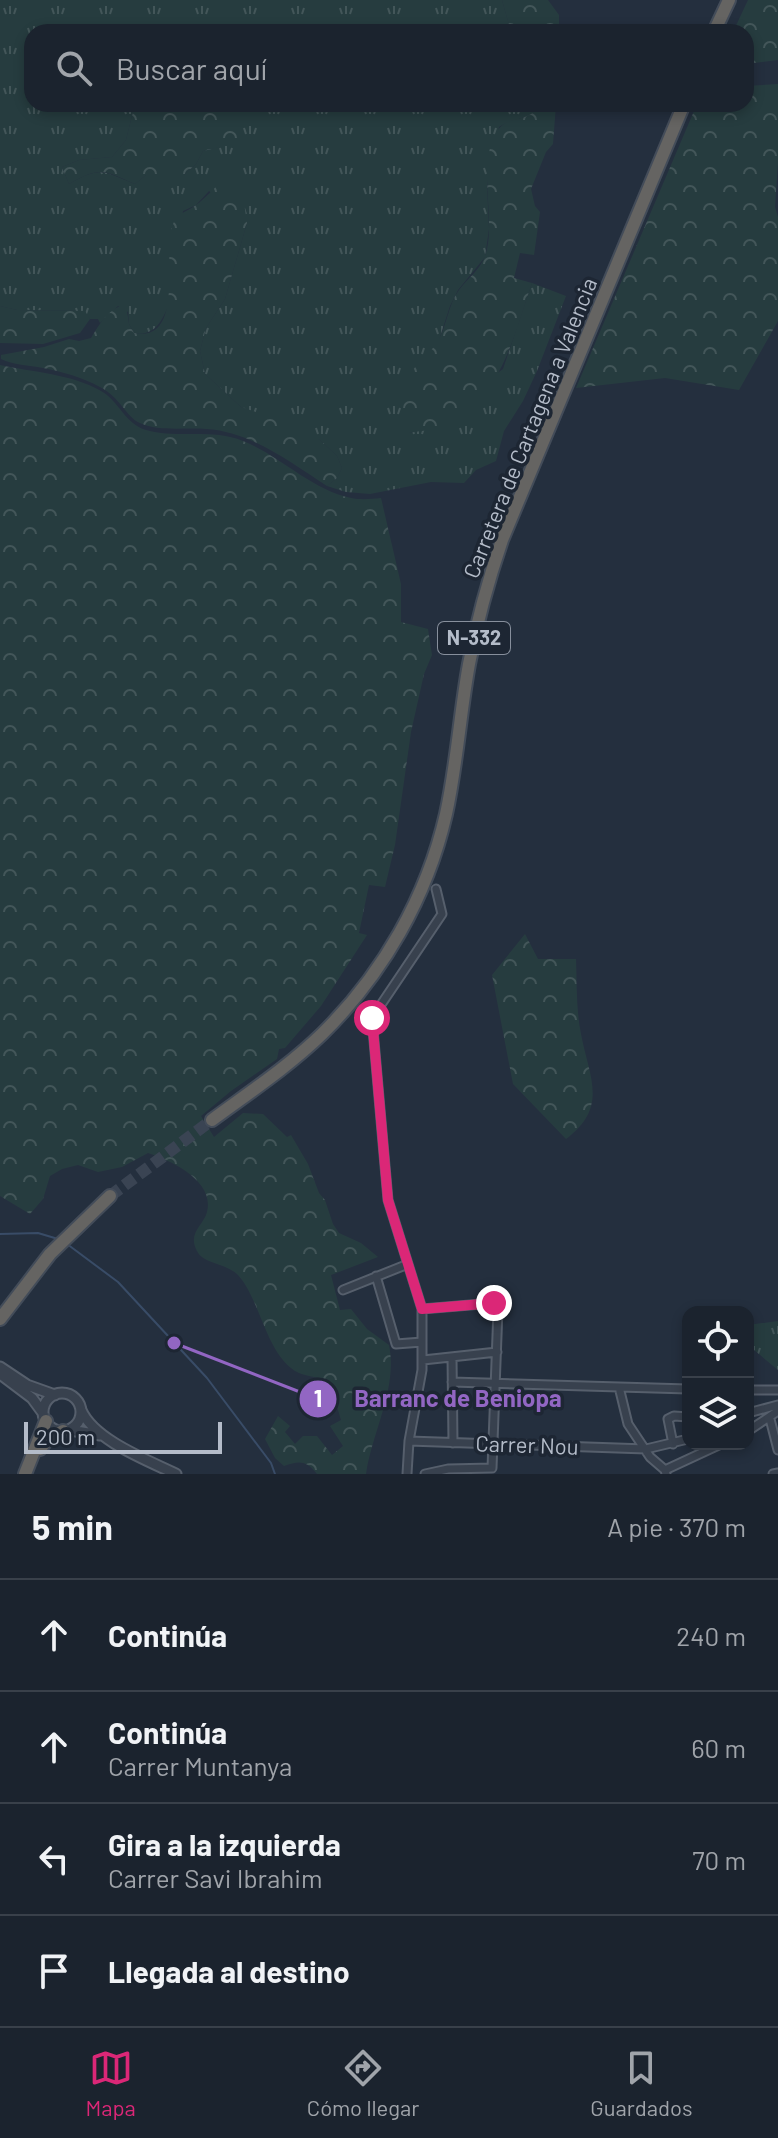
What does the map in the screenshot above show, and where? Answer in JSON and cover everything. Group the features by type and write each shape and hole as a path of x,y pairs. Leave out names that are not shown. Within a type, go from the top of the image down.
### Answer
{"highway":[{"path":"718,24 729,0"},
{"name":"Carretera de Cartagena a Valencia","path":"212,1120 295,1058 341,1015 386,956 421,891 446,812 469,666 487,585 502,540 681,112"},
{"path":"0,1310 63,1234 73,1230 110,1196"},
{"path":"0,1319 18,1290"},
{"path":"27,1474 40,1441 44,1417"},
{"path":"27,1474 47,1440 66,1430"}],"street":[{"path":"407,1474 409,1441 423,1360 422,1309 388,1200 372,1018 442,914 436,889"},
{"path":"343,1290 408,1264"},
{"path":"376,1276 396,1344 422,1342"},
{"path":"422,1309 494,1303 498,1309 492,1468 425,1474"},
{"path":"423,1360 497,1352"},
{"path":"452,1357 453,1443"},
{"path":"0,1370 55,1395 72,1396 88,1423 104,1436 176,1474"},
{"path":"0,1370 32,1398 53,1428 104,1436"},
{"path":"452,1382 682,1389"},
{"path":"619,1387 628,1424 655,1463 665,1472 709,1450"},
{"path":"754,1390 778,1391 775,1397 778,1403 754,1411"},
{"path":"44,1417 47,1402 55,1395"},
{"path":"66,1430 79,1421 81,1410"},
{"path":"754,1428 778,1411"},
{"path":"673,1444 668,1419 682,1417"},
{"path":"770,1419 778,1450"},
{"name":"Carrer Nou","path":"409,1441 646,1449 682,1441"}],"green space":[{"path":"0,0 502,0 509,24 24,24 24,112 133,112 126,140 112,157 79,160 62,167 69,184 102,172 135,184 146,175 184,175 196,164 203,151 237,142 235,113 232,112 535,112 499,127 487,184 489,229 485,257 458,290 450,306 409,433 418,431 503,369 532,283 566,296 537,371 504,431 496,461 476,470 464,483 431,482 370,494 346,492 327,486 337,478 342,468 337,456 320,440 241,407 205,374 200,351 206,328 225,299 247,223 209,191 196,205 183,211 168,306 160,323 152,330 134,333 128,312 118,306 100,323 98,319 90,319 84,311 17,310 0,306"},
{"path":"502,0 548,0 559,15 559,24 509,24"},
{"path":"748,0 778,0 778,60 754,63 754,24 737,24"},
{"path":"778,84 775,207 778,217 778,321 739,390 665,378 576,388 694,112 754,112 754,86"},
{"path":"133,112 235,112 238,124 238,143 203,151 196,164 184,175 146,175 135,184 108,173 96,172 69,184 62,167 79,160 112,157 126,140"},
{"path":"534,112 555,112 553,144 546,152 531,189 535,206 540,212 534,255 520,253 514,278 532,283 510,347 490,386 477,403 439,427 409,433 403,412 408,380 438,341 455,296 485,256 489,228 488,163 495,135 508,122"},
{"path":"224,179 234,180 242,189 247,223 225,299 206,328 200,351 205,374 241,407 297,426 320,440 337,456 342,468 337,478 327,486 255,442 223,431 148,426 135,420 113,396 93,383 65,373 1,359 1,355 69,339 79,341 91,338 110,312 120,306 126,305 134,333 150,332 161,324 169,292 173,224"},
{"path":"0,306 17,310 85,311 90,319 80,333 43,344 0,343"},
{"path":"0,365 90,385 107,395 133,423 146,430 231,437 257,447 336,494 358,499 381,498 401,584 401,622 428,629 432,655 424,674 411,732 395,845 385,887 369,885 359,933 367,935 321,1006 285,1048 279,1049 277,1059 201,1116 214,1137 243,1113 263,1114 287,1137 291,1135 308,1164 339,1233 361,1243 378,1257 331,1275 340,1310 351,1309 367,1329 389,1345 391,1361 387,1394 366,1474 317,1474 306,1464 284,1466 275,1458 265,1439 278,1416 290,1426 285,1432 295,1444 303,1436 317,1436 332,1455 343,1446 330,1426 341,1420 329,1380 299,1373 288,1365 271,1342 253,1299 238,1275 204,1259 197,1251 195,1234 207,1212 208,1201 205,1191 190,1174 148,1153 122,1167 98,1172 78,1165 62,1169 50,1176 43,1199 30,1214 0,1196"},
{"path":"525,934 538,959 576,959 579,1025 593,1091 588,1115 566,1139 513,1084 492,975"},
{"path":"778,1321 778,1370 754,1350 754,1324"}],"waterway":[{"path":"0,1234 38,1233 58,1239"},
{"path":"67,1244 118,1282 207,1378 271,1463 275,1474"}],"tunnel":[{"path":"110,1196 212,1120"}],"place":[{"name":"Barranc de Beniopa","path":"174,1343"}],"route":[{"path":"372,1018 388,1200 422,1309 494,1303"}]}
